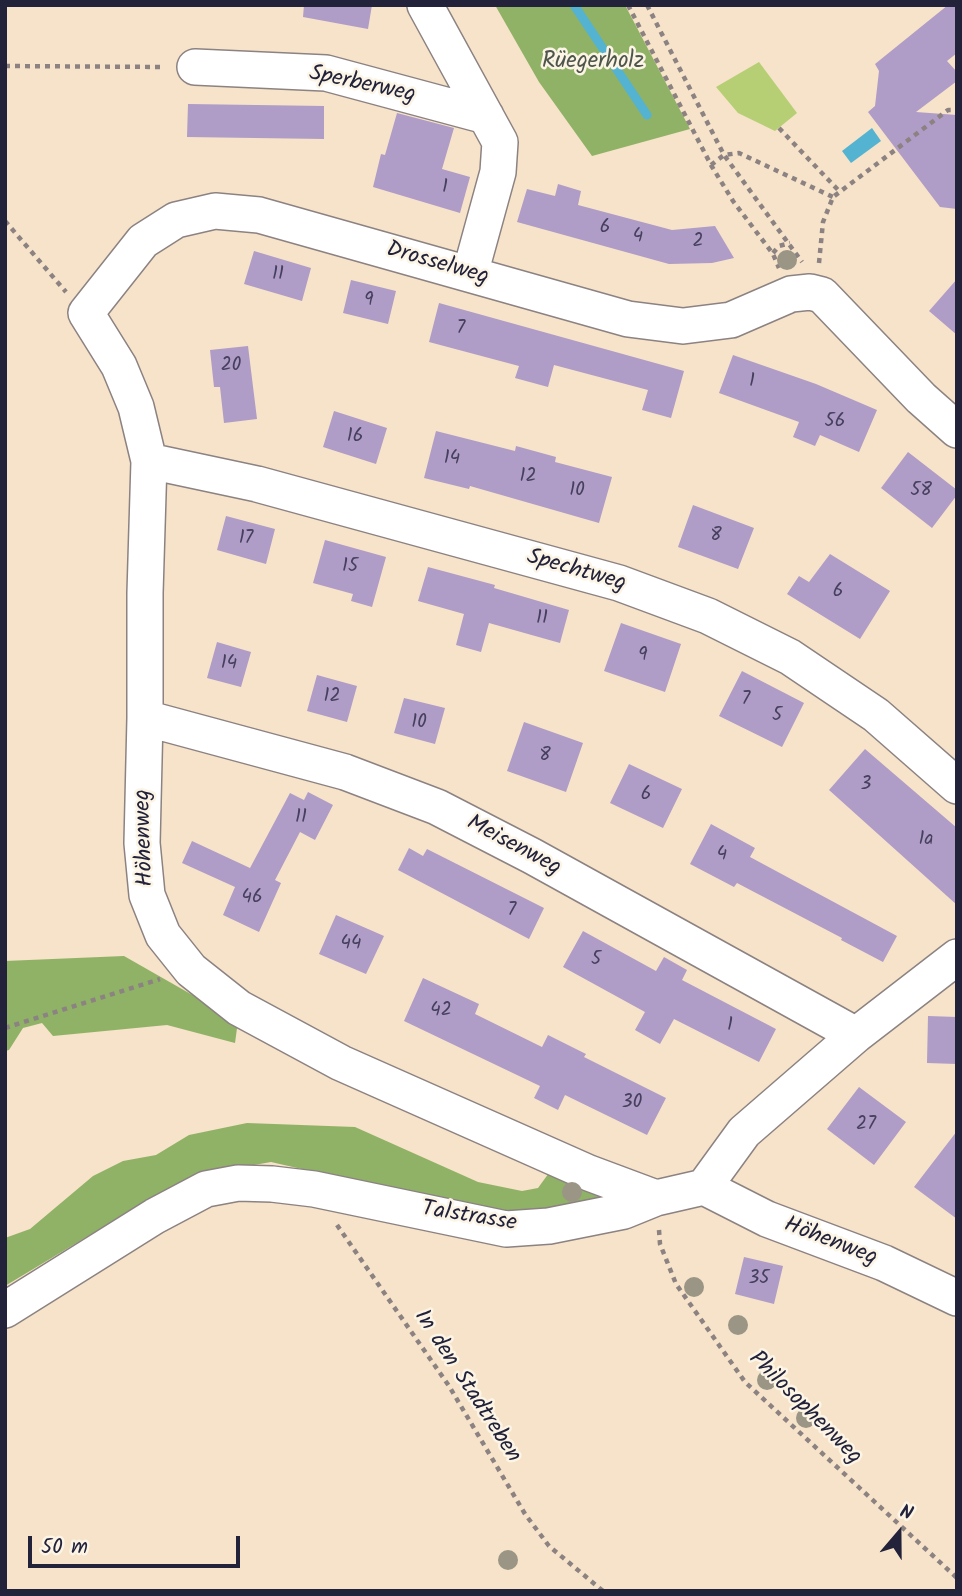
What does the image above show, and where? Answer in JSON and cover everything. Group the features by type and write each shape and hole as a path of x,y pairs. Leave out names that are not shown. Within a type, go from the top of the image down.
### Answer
{"street":[{"path":"425,5 500,142 498,172 470,274"},
{"name":"Sperberweg","path":"195,67 326,73 486,116"},
{"name":"Drosselweg","path":"86,313 143,241 176,220 215,211 259,215 628,319 683,326 731,320 807,295"},
{"path":"807,295 957,430"},
{"name":"Höhenweg","path":"86,313 119,366 136,407 149,461 142,843 147,895 163,936 191,970 239,1008 341,1063 589,1173 656,1198"},
{"name":"Spechtweg","path":"149,461 257,484 619,583 708,616 790,657 866,708 957,786"},
{"name":"Meisenweg","path":"145,718 345,772 437,807 856,1035"},
{"path":"704,1187 744,1132 856,1035 957,957"},
{"name":"Talstrasse","path":"5,1310 155,1216 206,1189 238,1183 314,1189 506,1229 549,1226 624,1211 656,1198 704,1187"},
{"name":"Höhenweg","path":"704,1187 767,1219 884,1263 957,1297"}],"path":[{"path":"628,5 711,165 733,201 807,295"},
{"path":"647,5 724,155 790,243 807,295"},
{"path":"5,66 195,67"},
{"path":"807,295 819,257 823,222 833,197 948,110 957,110"},
{"path":"779,128 840,192"},
{"path":"711,165 724,155 739,153 833,197"},
{"path":"5,221 58,284"},
{"path":"773,254 779,246 790,243"},
{"path":"5,1028 191,970"},
{"name":"In den Stadtreben","path":"314,1189 349,1244 449,1386 525,1514 549,1546 603,1591"},
{"name":"Philosophenweg","path":"656,1198 660,1244 676,1284 745,1381 957,1578"}],"green space":[{"name":"Rüegerholz","path":"495,5 625,5 690,129 592,156 539,82"},
{"path":"759,62 797,113 775,131 738,113 716,87"},
{"path":"124,956 238,1021 235,1043 167,1025 53,1036 42,1023 23,1028 9,1050 5,1051 5,961"},
{"path":"247,1123 355,1127 478,1182 522,1191 538,1188 554,1166 627,1195 533,1212 505,1211 464,1206 271,1162 209,1173 148,1200 5,1286 5,1238 30,1229 93,1176 123,1161 156,1155 189,1135"}],"water":[{"path":"872,128 881,141 851,163 842,151"}],"building":[{"path":"304,5 372,5 368,29 303,17"},
{"path":"948,5 957,5 957,53 947,61 957,72 957,81 916,112 957,115 957,209 940,207 868,112 875,106 879,71 875,64"},
{"path":"188,104 324,106 324,139 187,137"},
{"path":"397,113 454,128 442,169 470,177 460,213 373,187 381,154 385,155"},
{"path":"558,184 581,191 578,205 672,230 715,226 734,258 712,263 669,264 517,222 527,189 555,196"},
{"path":"254,251 311,268 302,301 244,284"},
{"path":"957,279 957,335 929,311"},
{"path":"351,280 396,291 388,324 343,313"},
{"path":"439,303 684,371 671,418 642,410 648,390 554,365 548,387 515,378 519,366 429,342"},
{"path":"248,346 257,419 224,423 220,387 214,387 210,350"},
{"path":"733,355 816,384 877,410 859,452 820,435 815,446 793,437 799,422 719,393"},
{"path":"334,411 387,428 376,464 323,447"},
{"path":"436,431 515,451 516,446 556,457 555,462 612,477 599,523 470,486 469,489 424,478"},
{"path":"908,452 957,490 957,495 932,528 881,488"},
{"path":"693,505 754,528 738,569 678,547"},
{"path":"226,516 275,529 266,564 217,550"},
{"path":"325,540 386,557 372,607 351,601 353,594 313,583"},
{"path":"830,554 890,591 860,639 787,594 799,576 809,582"},
{"path":"428,567 495,585 494,588 569,610 560,643 489,623 481,652 456,645 464,614 418,601"},
{"path":"621,623 681,644 665,692 604,671"},
{"path":"217,642 251,652 241,687 207,678"},
{"path":"742,671 804,703 782,747 719,716"},
{"path":"317,675 357,686 347,722 307,711"},
{"path":"404,698 445,708 435,744 394,733"},
{"path":"524,722 583,743 566,792 507,771"},
{"path":"865,749 957,828 957,905 829,790"},
{"path":"629,764 682,789 663,828 610,803"},
{"path":"308,792 333,805 315,840 300,832 275,880 281,883 259,932 223,915 235,887 182,863 192,841 250,868 290,793 304,800"},
{"path":"711,824 755,848 750,857 897,936 883,962 737,883 734,887 690,864"},
{"path":"409,848 423,856 427,849 544,908 529,939 398,870"},
{"path":"336,915 384,936 366,974 319,954"},
{"path":"583,931 656,971 664,957 687,970 682,980 776,1029 759,1062 674,1019 660,1044 635,1030 645,1012 563,967"},
{"path":"423,978 479,1004 475,1014 542,1047 548,1035 586,1054 584,1057 666,1098 647,1135 565,1095 558,1110 534,1098 540,1086 404,1021"},
{"path":"928,1016 957,1017 957,1064 927,1063"},
{"path":"859,1087 906,1122 874,1165 827,1129"},
{"path":"957,1131 957,1219 914,1187"},
{"path":"744,1257 783,1266 774,1304 735,1294"}],"waterway":[{"path":"574,5 647,115"}]}
